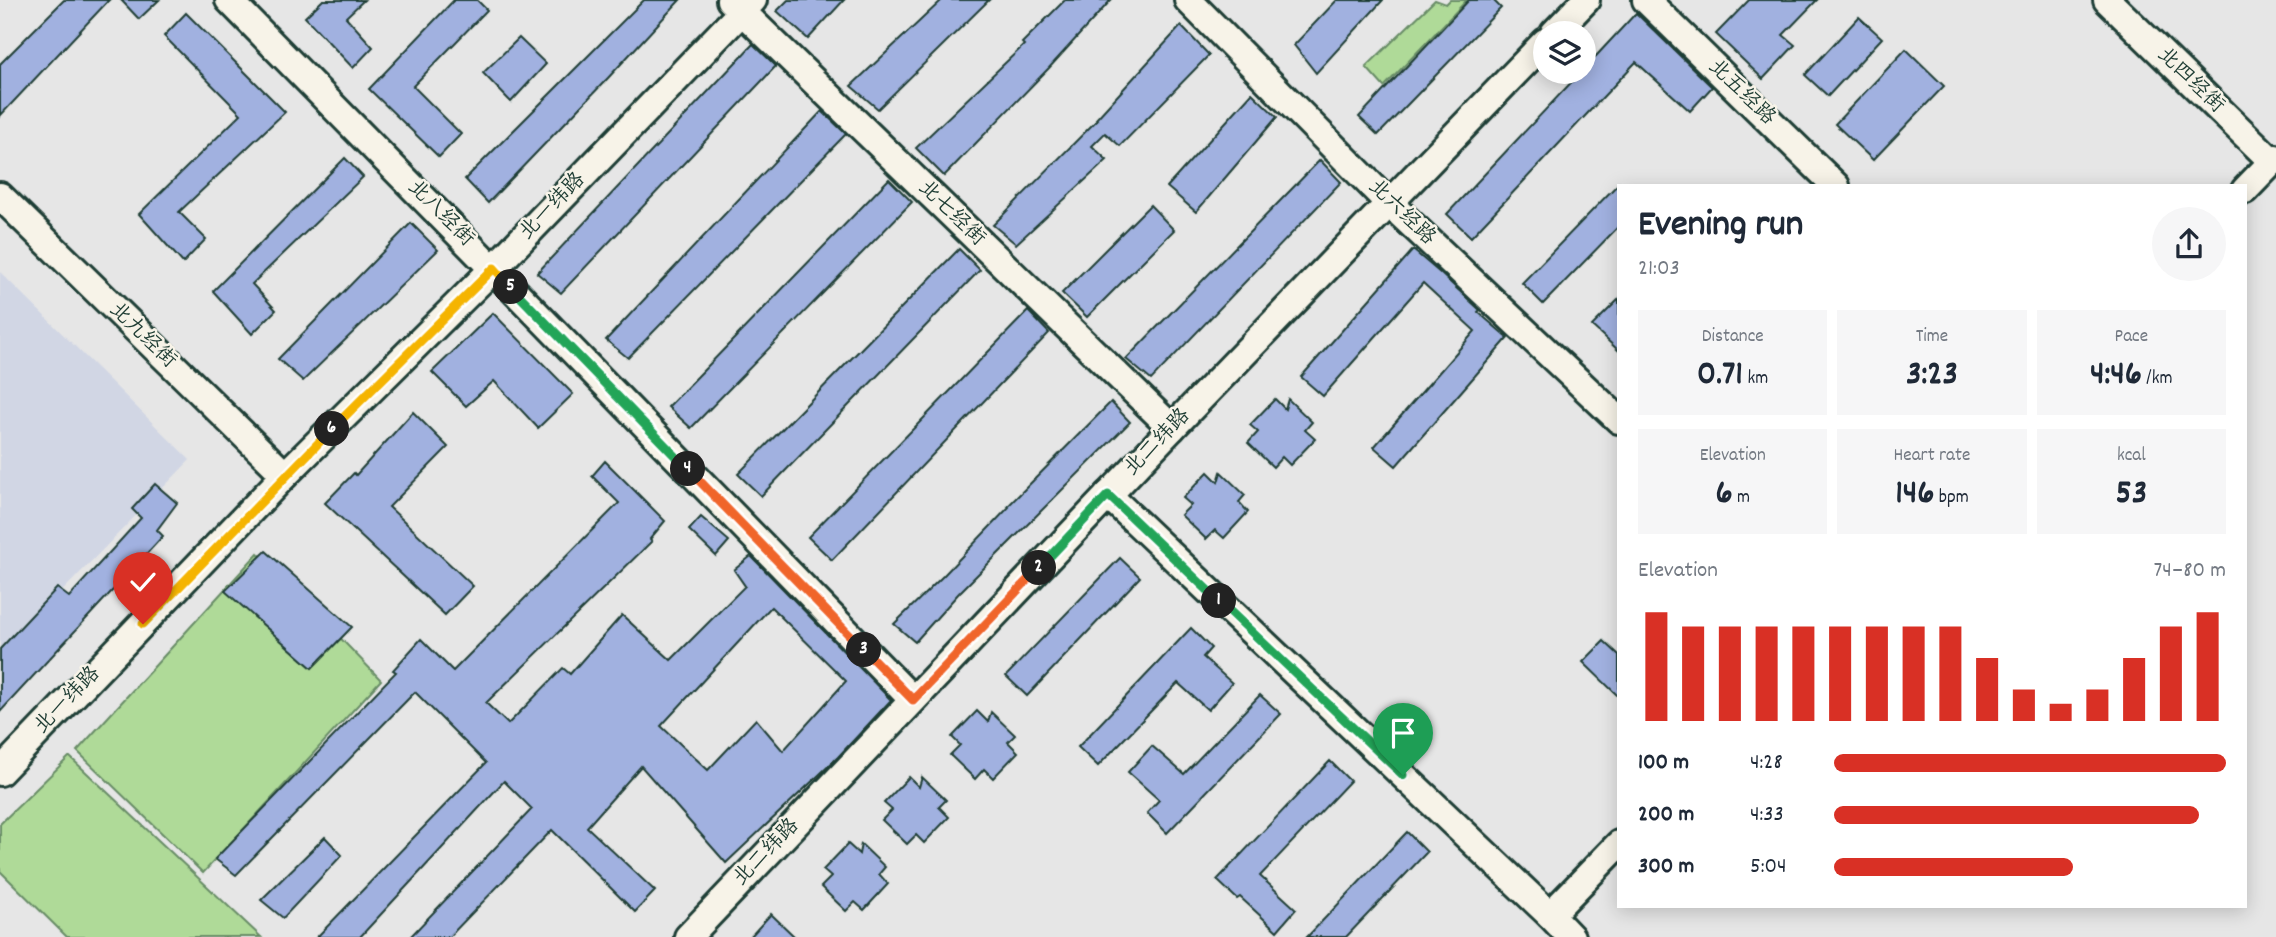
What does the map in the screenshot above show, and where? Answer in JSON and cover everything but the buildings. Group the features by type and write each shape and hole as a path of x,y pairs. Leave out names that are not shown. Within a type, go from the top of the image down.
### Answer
{"street":[{"name":"北八经街","path":"229,0 494,268 913,700"},
{"name":"北六经路","path":"1188,0 1390,204 1617,418"},
{"path":"1566,21 1586,0"},
{"name":"北五经路","path":"1646,0 1834,184"},
{"name":"北四经街","path":"2107,0 2274,160"},
{"name":"北一纬路","path":"0,772 285,475 494,268 741,4"},
{"name":"北七经街","path":"741,4 1172,428"},
{"name":"北二纬路","path":"688,937 1172,428 1533,55"},
{"path":"2247,188 2274,160"},
{"name":"北九经街","path":"0,195 285,475"},
{"path":"1108,495 1571,937"},
{"path":"1550,915 1617,846"}],"shaded area":[{"path":"0,272 190,460 0,655"}],"green space":[{"path":"1435,0 1446,4 1450,0 1467,0 1384,87 1366,67"},
{"path":"258,553 381,680 203,873 77,751"},
{"path":"69,757 261,937 67,937 0,871 0,824"}],"route":[{"path":"143,624 285,475 494,268 913,700 1108,495 1403,775"}]}
